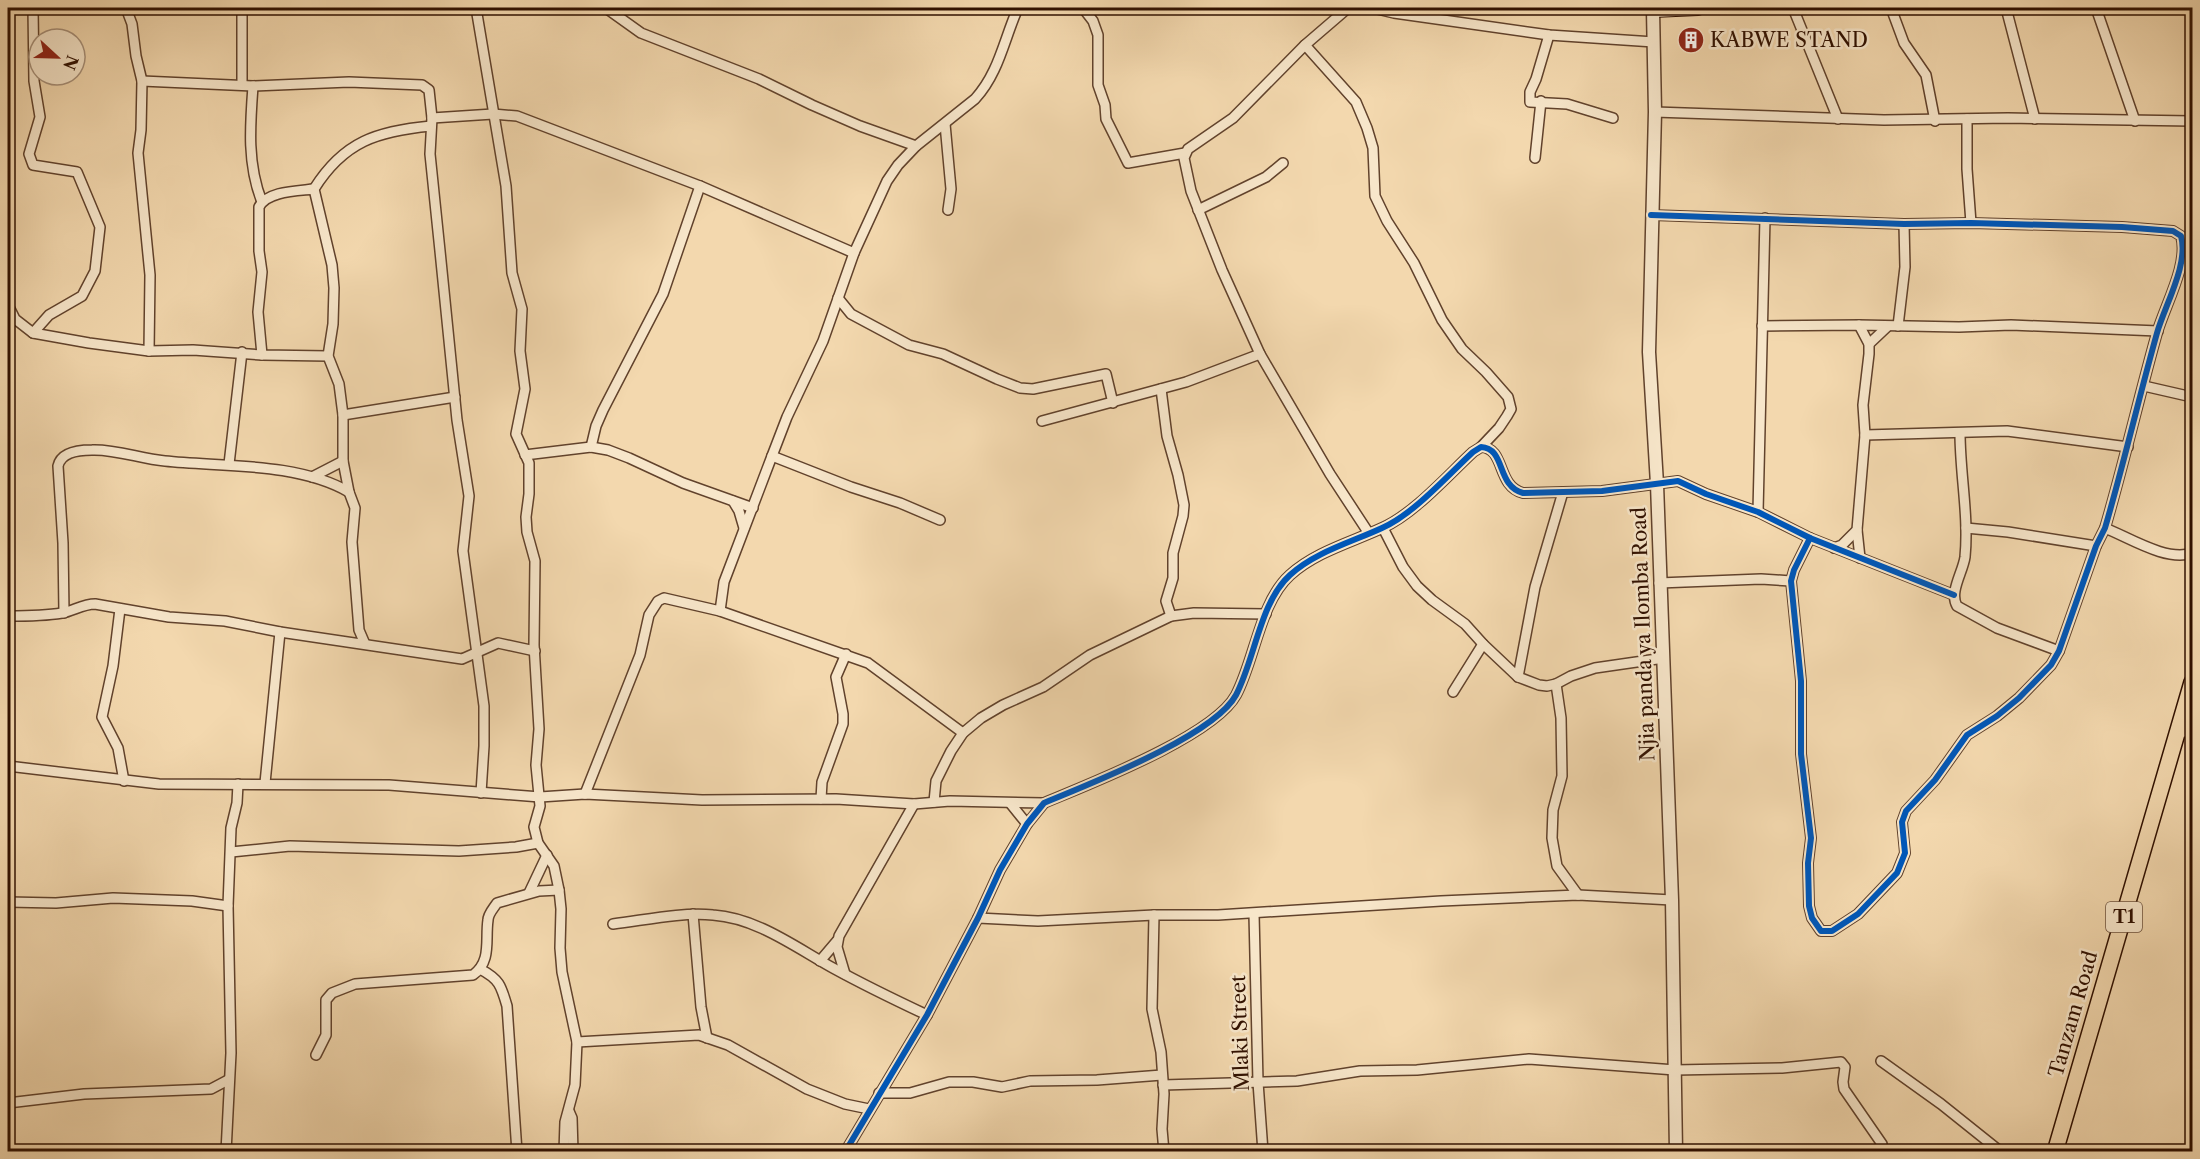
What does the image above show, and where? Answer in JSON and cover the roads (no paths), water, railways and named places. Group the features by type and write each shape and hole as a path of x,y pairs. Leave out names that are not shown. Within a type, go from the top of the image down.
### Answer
{"highway":[{"name":"Tanzam Road","path":"2055,1152 2185,732 2193,682"}],"main road":[{"path":"1653,9 1698,8"}],"street":[{"path":"33,8 34,81 40,117 29,154 33,165 77,172 100,227 95,272 82,296 49,315 33,333"},
{"path":"126,8 132,24 142,81 138,153 150,275 149,351"},
{"path":"242,8 242,85"},
{"path":"476,8 506,186 512,273 522,309 520,351 525,389 516,434 530,472 526,518 527,532 535,561 534,651 539,729 536,765 540,806 534,827 538,843 554,866 559,890 562,972 577,1042 575,1085 565,1122 564,1152"},
{"path":"606,8 641,33 759,79 860,126 916,146"},
{"path":"720,611 724,582 787,417 823,341 854,253 886,181 897,165 916,146 975,99 992,78 1018,8"},
{"path":"1083,8 1093,21 1098,35 1098,85 1105,105 1106,120 1128,163 1185,153 1233,118 1305,45 1348,8"},
{"path":"1373,8 1549,35 1654,42"},
{"path":"1793,8 1838,119"},
{"path":"1891,8 1904,43 1926,75 1935,121"},
{"path":"2006,8 2035,119"},
{"path":"2096,8 2135,120"},
{"name":"Njia panda ya Ilomba Road","path":"1653,9 1655,112 1649,352 1664,658 1672,900 1676,1152"},
{"path":"1549,35 1530,92 1530,102 1567,104 1613,118"},
{"path":"8,766 159,784 389,785 540,797 585,794 702,800 821,799 914,804 934,802 1044,803 1140,762 1220,715 1235,696 1266,614 1281,583 1302,565 1368,532 1383,528 1404,514 1481,447 1499,428 1510,410 1508,397 1462,349 1442,320 1414,263 1387,221 1375,196 1373,148 1356,102 1305,45"},
{"path":"142,81 253,86 342,82 422,85 430,94 431,162 454,397 469,496 463,551 484,706 481,793"},
{"path":"253,86 251,155 254,181 262,202"},
{"path":"1535,158 1541,101"},
{"path":"1655,112 1935,121 1967,119 2193,121"},
{"path":"365,644 359,630 352,542 355,508 349,492 343,461 343,416 339,384 328,356 333,324 332,265 314,189 322,176 353,146 372,136 432,122 493,114 516,116 700,186 854,253"},
{"path":"1967,119 1967,181 1971,224"},
{"path":"945,124 951,189 948,210"},
{"path":"1185,153 1184,163 1198,210 1236,303 1260,354 1330,474 1368,532"},
{"path":"1198,210 1266,177 1283,163"},
{"path":"591,447 603,410 663,294 700,186"},
{"path":"262,355 258,312 262,272 259,251 259,207 262,202 284,194 314,189"},
{"path":"1652,215 1904,224 2122,227 2177,233 2181,236 2184,245 2182,261 2158,331 2105,528 2096,546 2059,651 2051,665 2019,698 1997,716 1967,735 1935,780 1906,811 1902,822 1905,853 1897,873 1858,914 1832,931 1821,931 1812,918 1809,906 1808,863 1811,838 1801,754 1801,681 1791,581 1810,538"},
{"path":"1758,512 1765,218"},
{"path":"1898,326 1905,267 1904,224"},
{"path":"837,298 848,312 909,345 943,354 1020,388 1033,389 1106,374 1113,403"},
{"path":"8,305 15,319 33,333 89,344 149,351 328,356"},
{"path":"1859,325 1869,344 1863,405 1864,435 1857,530 1860,558"},
{"path":"1762,326 2011,325 2158,331"},
{"path":"1869,344 1887,327"},
{"path":"229,464 242,352"},
{"path":"1042,421 1161,389 1260,354"},
{"path":"2144,386 2193,397"},
{"path":"1161,389 1167,436 1184,505 1173,553 1173,578 1166,602 1171,616"},
{"path":"343,416 454,397"},
{"path":"1864,435 2018,431 2128,447"},
{"path":"1960,433 1966,528 1965,559 1954,595 1958,606 1997,628 2059,651"},
{"path":"525,455 591,447 608,450 683,483 753,508"},
{"path":"1481,447 1489,448 1495,454 1512,489 1523,492 1627,489 1678,481 1706,494 1758,512 1834,548 1954,595"},
{"path":"63,613 63,543 58,466 61,458 70,453 92,450 161,461 229,464 312,477 349,492"},
{"path":"772,456 940,520"},
{"path":"312,477 343,461"},
{"path":"1518,677 1535,587 1563,492"},
{"path":"734,501 744,530"},
{"path":"1383,528 1403,567 1417,586 1465,624 1518,677 1539,685 1556,684 1595,668 1664,658"},
{"path":"1966,528 2096,546"},
{"path":"2105,528 2165,554 2181,557 2193,553"},
{"path":"1834,548 1842,545 1857,530"},
{"path":"1659,583 1761,579 1791,581"},
{"path":"585,794 640,655 650,615 658,601 664,598 720,611 868,663 963,733"},
{"path":"8,616 40,616 63,613 86,604 101,604 169,617 225,621 280,632 462,659 498,643 534,651"},
{"path":"120,609 102,717 118,748 124,781"},
{"path":"934,802 936,781 963,733 1002,705 1043,687 1090,655 1171,616 1194,613 1266,614"},
{"path":"351,642 359,630"},
{"path":"265,783 280,632"},
{"path":"1453,692 1483,644"},
{"path":"821,799 822,782 843,724 836,677 846,654"},
{"path":"1556,684 1561,718 1562,776 1553,810 1552,838 1557,866 1578,895"},
{"path":"226,1152 231,1053 228,906 231,828 237,803 238,784"},
{"path":"1010,803 1027,824"},
{"path":"844,1152 927,1015 978,918 1000,870 1027,824 1044,803"},
{"path":"820,961 837,941 914,804"},
{"path":"231,852 290,846 459,851 516,848 538,843"},
{"path":"529,893 547,855"},
{"path":"316,1055 327,1035 326,1000 332,993 355,984 470,975 480,969 487,951 488,920 496,903 529,893 559,890"},
{"path":"978,918 1038,921 1154,915 1254,914 1441,901 1578,895 1672,900"},
{"path":"8,902 56,903 113,898 192,901 228,906"},
{"path":"613,924 693,914 741,919 927,1015"},
{"path":"693,914 701,1007 707,1038"},
{"name":"Mlaki Street","path":"1254,914 1258,1082 1263,1152"},
{"path":"1154,915 1152,1009 1161,1052 1164,1152"},
{"path":"837,941 845,974"},
{"path":"480,969 497,979 507,1006 517,1152"},
{"path":"577,1042 693,1035 707,1038 728,1046 807,1089 845,1104 869,1109"},
{"path":"879,1094 910,1093 949,1082 973,1082 1002,1086 1030,1081 1297,1081 1360,1071 1417,1070 1529,1059 1675,1070 1782,1068 1841,1062 1845,1067 1842,1082 1844,1089 1881,1144"},
{"path":"1881,1061 1941,1104 2001,1152"},
{"path":"8,1102 84,1094 211,1089 228,1080"},
{"path":"211,1089 228,1097"},
{"path":"569,1111 572,1118 573,1152"}],"place":[{"name":"KABWE STAND","path":"1691,40"}]}
